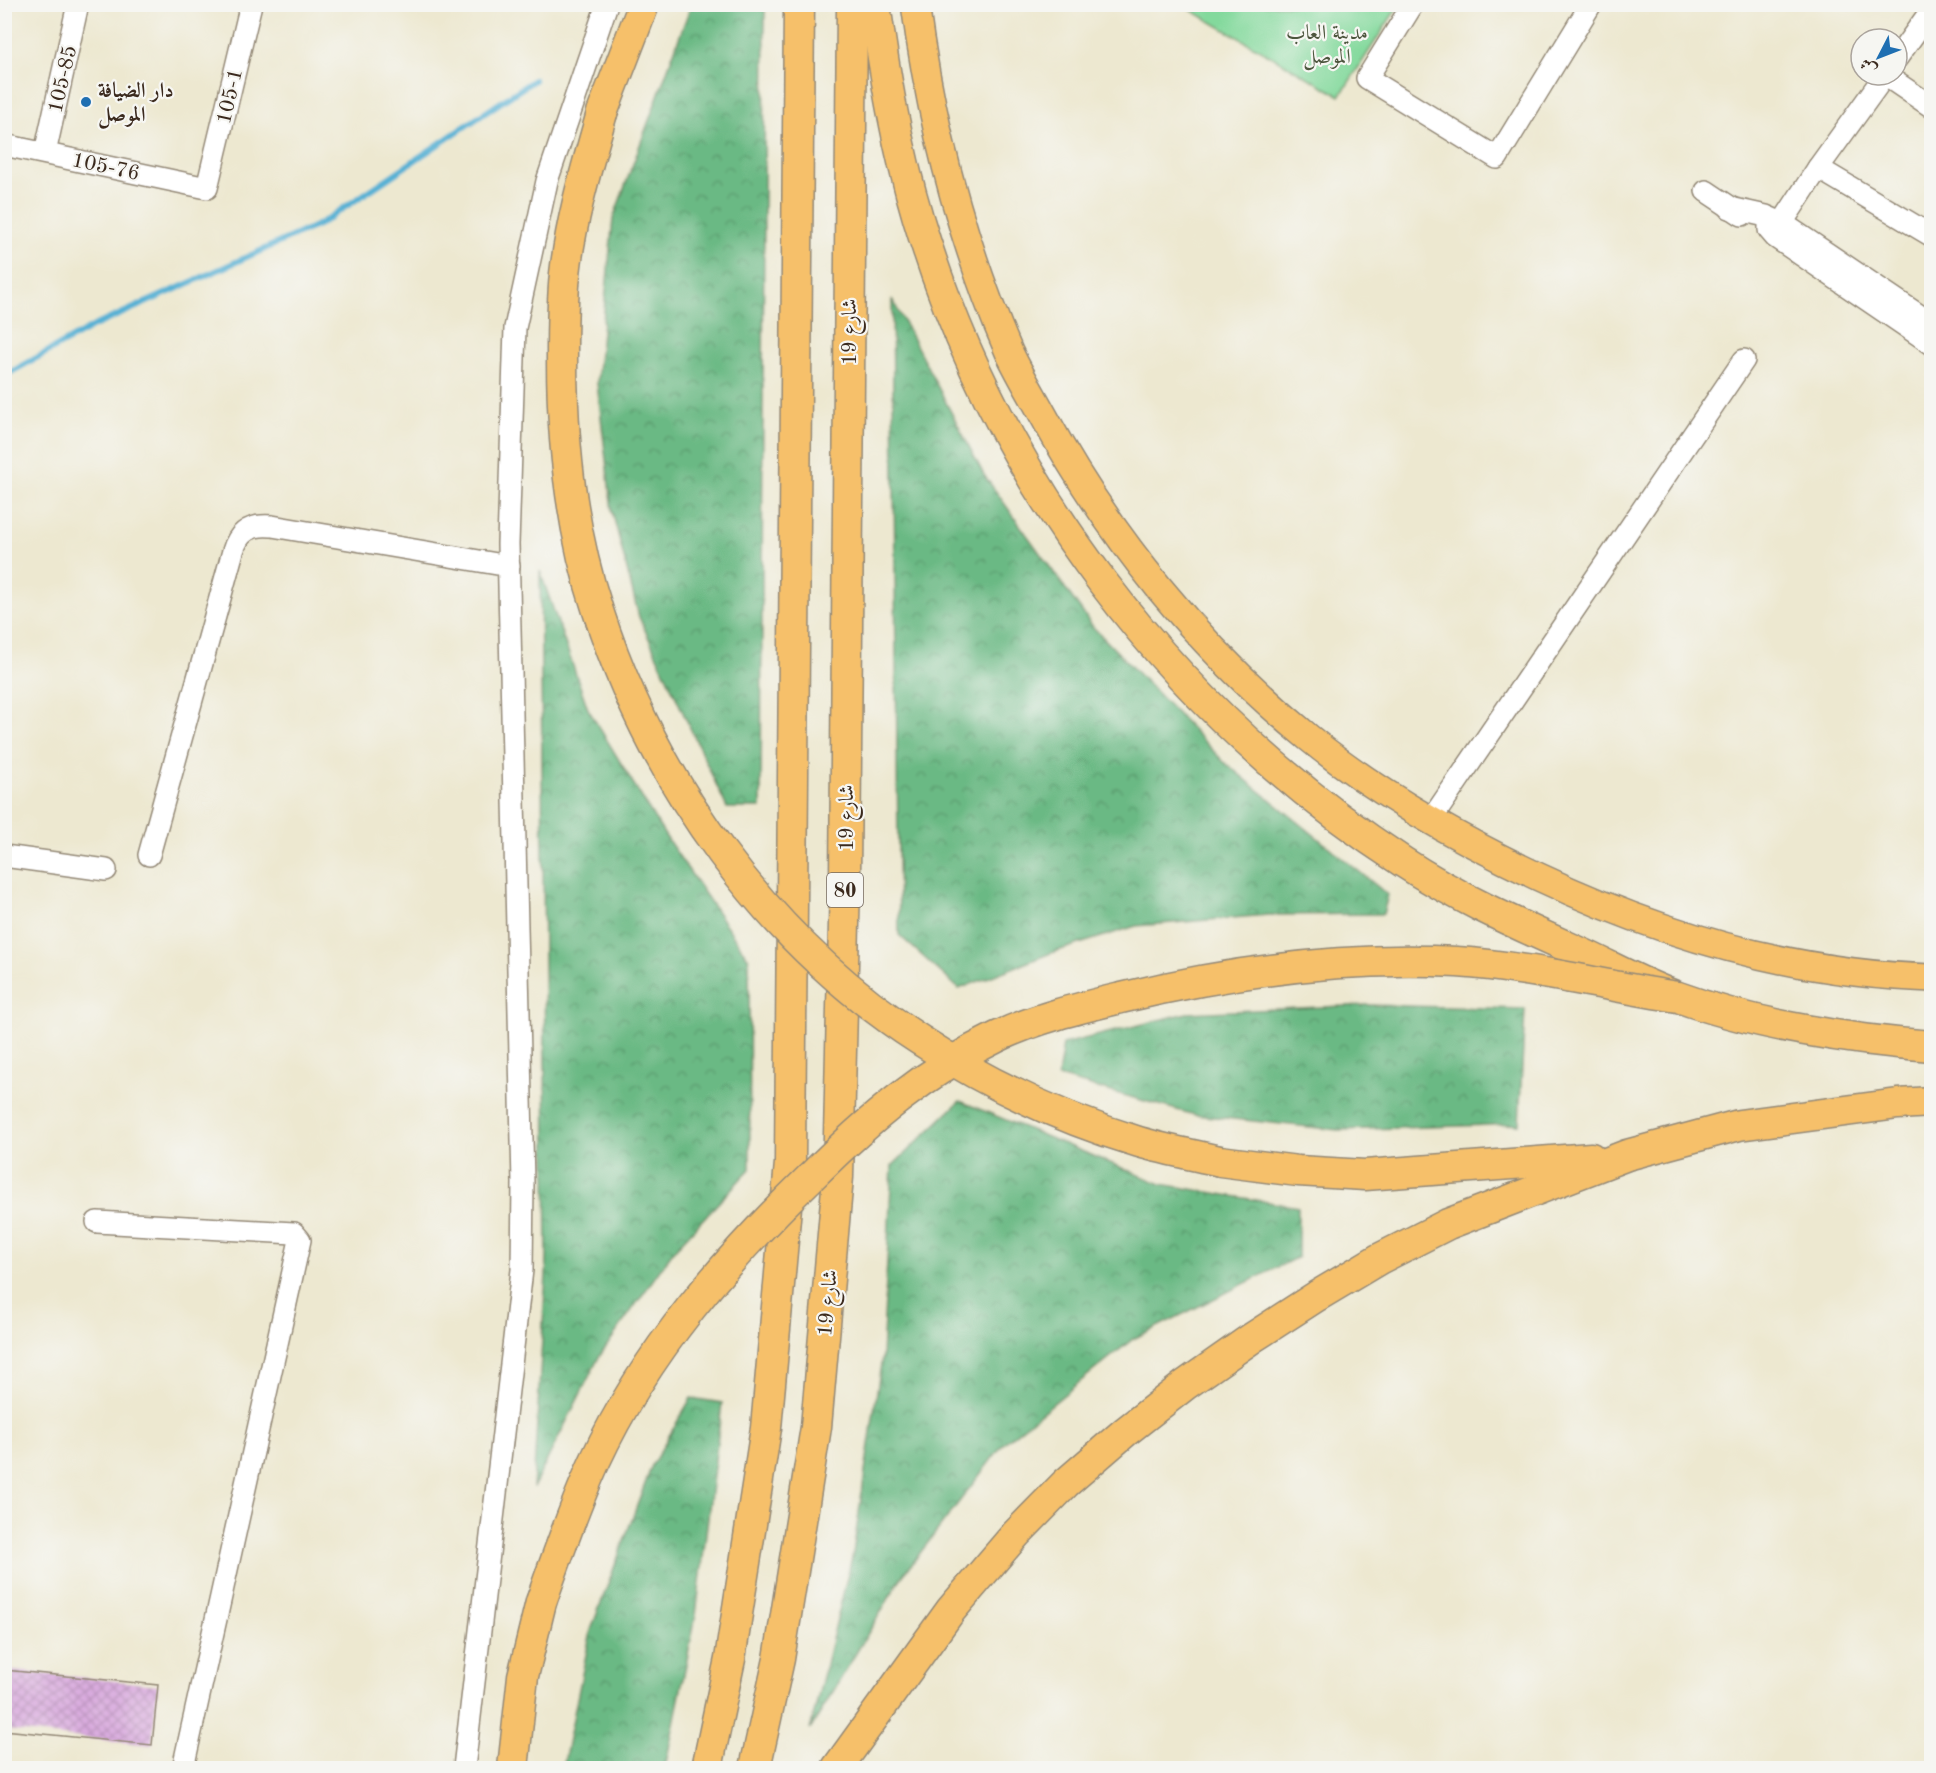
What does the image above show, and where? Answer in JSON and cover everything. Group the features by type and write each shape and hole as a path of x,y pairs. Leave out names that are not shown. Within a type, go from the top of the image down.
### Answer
{"highway":[{"path":"644,4 602,113 575,215 565,275 562,327 565,442 583,559 601,621 650,735 724,856 768,913 834,975 876,1010 922,1042 998,1085 1061,1114 1142,1143 1220,1161 1299,1171 1365,1174 1627,1155"},
{"path":"707,1768 730,1659 766,1428 790,1164 799,4"},
{"name":"شارع 19","path":"755,1768 779,1659 816,1427 838,1177 846,881 852,4"},
{"path":"874,4 884,69 918,218 970,355 1031,475 1076,547 1171,667 1226,724 1283,775 1405,864 1463,897 1678,997"},
{"path":"513,1768 523,1676 541,1602 566,1528 633,1391 671,1334 721,1271 774,1212 889,1104 931,1074 998,1036 1071,1010 1151,991 1269,972 1378,962 1469,964 1532,972 1678,997 1820,1033 1932,1046"},
{"path":"837,1768 951,1610 1016,1534 1066,1484 1125,1432 1242,1344 1317,1296 1379,1259 1448,1224 1627,1155 1739,1125 1898,1104 1932,1102"}],"main road":[{"path":"915,4 930,106 977,270 1011,356 1056,439 1096,505 1198,634 1252,689 1312,740 1372,784 1431,820 1491,854 1638,920 1725,947 1813,966 1899,977 1932,978"}],"street":[{"name":"105-85","path":"45,153 78,4"},
{"name":"105-1","path":"207,188 250,4"},
{"path":"464,1768 522,1270 522,1125 509,566 515,328 547,181 607,4"},
{"path":"1413,4 1367,78 1497,158 1591,4"},
{"path":"1909,41 1932,9"},
{"path":"1778,230 1818,168 1876,87"},
{"path":"1903,87 1932,107"},
{"name":"105-76","path":"4,145 207,188"},
{"path":"1818,168 1932,236"},
{"path":"1706,191 1730,208 1766,216 1778,230 1932,344"},
{"path":"1778,230 1932,324"},
{"path":"1431,820 1744,360"},
{"path":"149,855 233,551 242,532 261,525 509,566"},
{"path":"4,856 106,870"},
{"path":"97,1222 294,1233 300,1240 183,1768"}],"green space":[{"path":"691,5 765,5 761,808 727,808 639,617 612,511 597,383 613,219"},
{"name":"مدينة العاب الموصل","path":"1182,5 1399,5 1340,96"},
{"path":"892,299 984,475 1093,627 1224,762 1388,895 1383,914 1268,915 1136,926 1051,953 959,989 899,935"},
{"path":"540,571 588,709 664,834 749,959 750,1169 674,1250 599,1357 533,1488 547,1258"},
{"path":"1368,1005 1525,1009 1519,1124 1338,1130 1195,1115 1058,1077 1063,1044 1187,1013"},
{"path":"960,1101 1161,1184 1298,1207 1298,1257 1133,1339 1004,1443 901,1578 810,1730 853,1553 882,1357 892,1166"},
{"path":"691,1398 722,1403 696,1615 665,1768 563,1768 591,1630 652,1465"}],"building":[{"path":"4,1670 158,1685 152,1745 4,1730"}],"waterway":[{"path":"4,376 94,326 320,224 534,80"}],"place":[{"name":"دار الضيافة الموصل","path":"86,102"}]}
